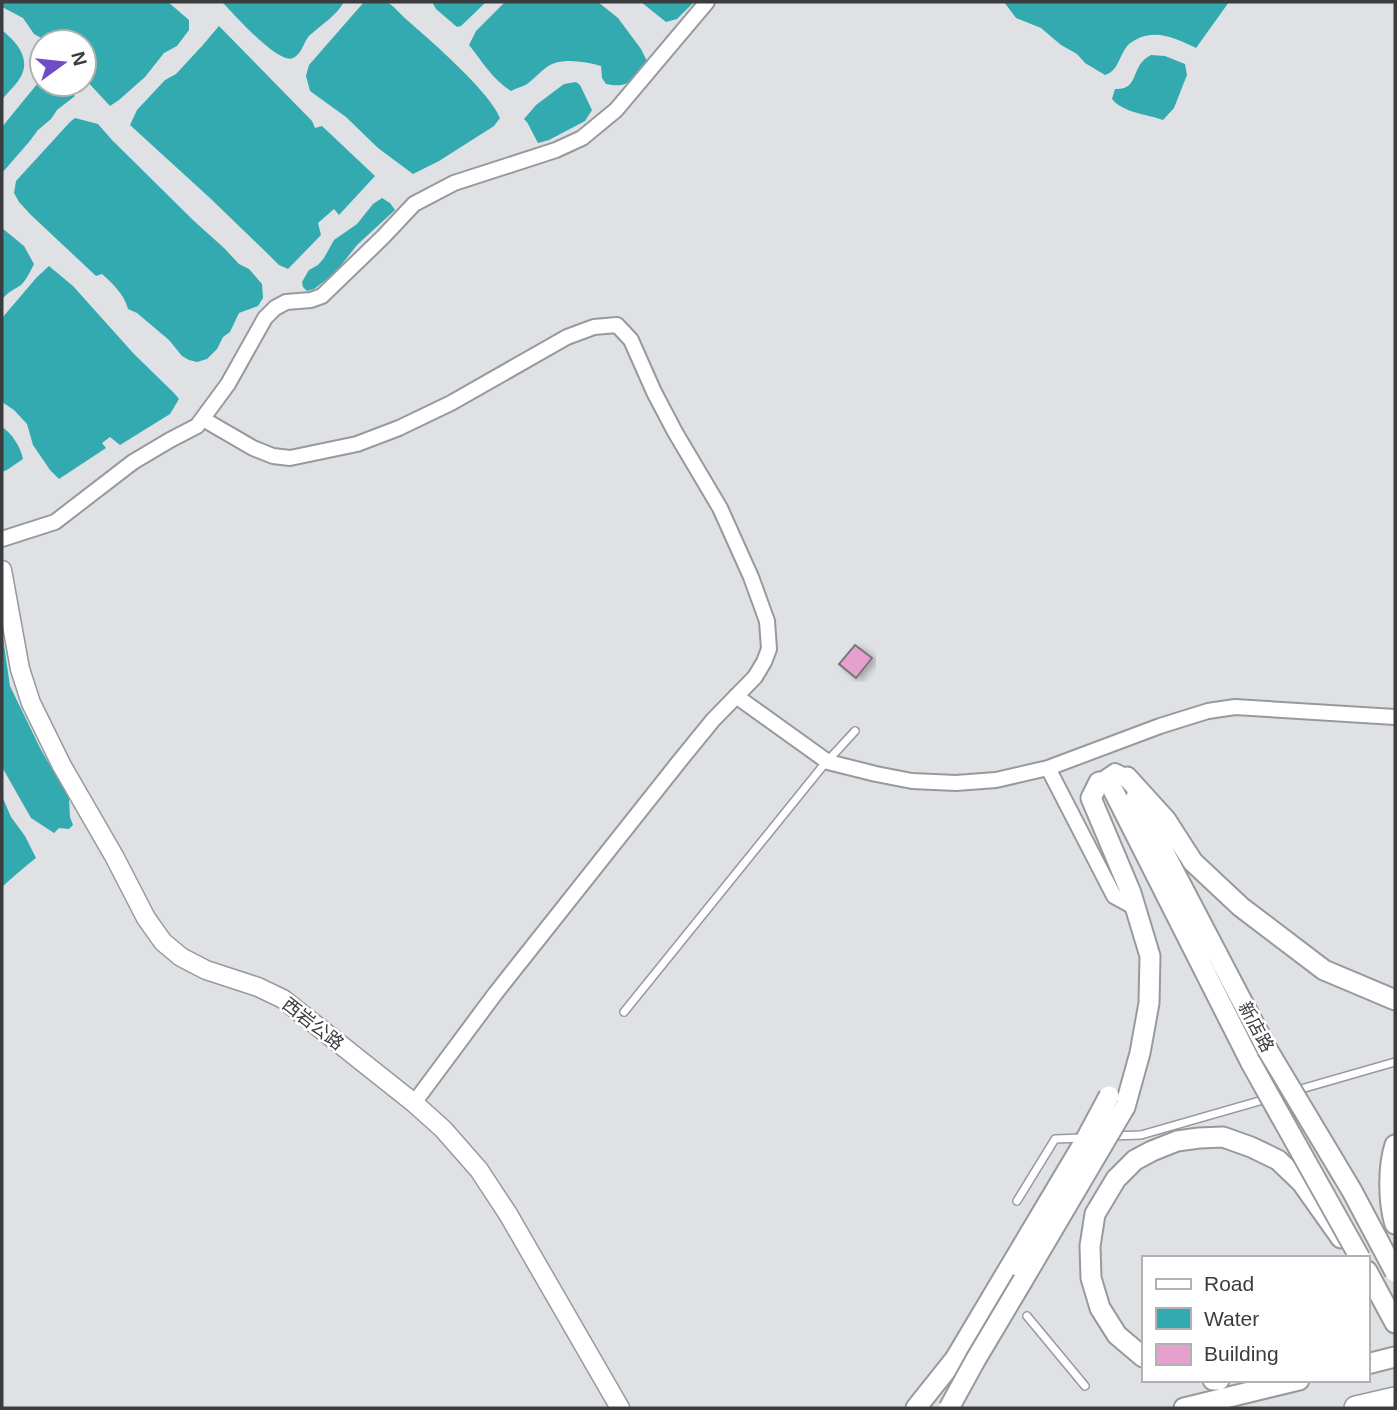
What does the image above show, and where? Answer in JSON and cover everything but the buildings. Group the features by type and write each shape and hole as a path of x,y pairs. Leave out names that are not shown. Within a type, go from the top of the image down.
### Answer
{"highway":[{"path":"1356,1408 1395,1399"}],"main road":[{"path":"1127,777 1166,820 1193,862 1241,907 1324,970 1395,1000"},
{"name":"新店路","path":"1127,777 1267,1049 1352,1191 1395,1272"},
{"path":"949,1408 1023,1280 1140,1053 1149,1003 1150,956 1132,893 1091,798 1099,782"},
{"name":"新店路","path":"1099,782 1111,786 1251,1063 1356,1256"},
{"path":"1142,1356 1116,1335 1100,1308 1091,1278 1090,1246 1095,1214 1116,1179 1135,1160 1152,1151 1177,1141 1223,1137 1278,1160 1302,1184 1356,1256"},
{"path":"916,1408 955,1359 1094,1143"},
{"path":"1395,1145 1391,1158 1391,1191 1395,1224"},
{"path":"1370,1278 1395,1323"},
{"path":"1369,1364 1395,1357"},
{"path":"1184,1408 1291,1382"}],"street":[{"path":"2,539 55,522 133,462 197,426 228,384 265,318 286,302 311,300 322,296 414,204 454,183 556,150 582,138 615,110 707,2"},
{"path":"203,419 253,448 273,456 290,458 357,444 399,428 451,403 566,337 594,327 617,325 631,340 675,432 720,508 751,577 766,621 769,649 755,677 705,731 520,963 414,1102"},
{"name":"西岩公路","path":"2,570 20,669 31,703 62,766 146,918 163,942 181,957 205,970 258,987 283,999 414,1102 443,1129 479,1170 508,1214 620,1408"},
{"path":"736,696 828,762 912,781 957,783 996,780 1048,768 1208,710 1235,707 1395,717"},
{"path":"1048,768 1114,896 1136,908"},
{"path":"1099,782 1115,771 1127,777"}],"lane":[{"path":"624,1012 822,767 855,731"},
{"path":"1017,1201 1055,1139 1141,1135 1395,1062"},
{"path":"1027,1316 1085,1386"}],"water":[{"path":"2,2 168,2 189,20 189,30 177,46 164,53 145,77 110,106 98,93 98,28 30,28 23,18 2,7"},
{"path":"222,2 344,2 333,16 309,36 298,54 293,58 286,58 267,46"},
{"path":"364,2 390,4 458,67 494,107 500,118 494,126 413,174 378,148 346,117 310,91 306,76 309,65"},
{"path":"432,2 486,2 457,27 436,9"},
{"path":"505,2 598,2 618,18 647,61 626,84 606,84 602,78 601,66 566,61 551,65 527,84 511,91 493,76 469,45 476,31"},
{"path":"641,2 694,2 677,19 666,22"},
{"path":"1004,2 1229,2 1196,48 1167,36 1144,36 1128,45 1116,66 1105,75 1085,63 1041,28 1016,18"},
{"path":"219,26 312,121 315,128 322,126 375,176 339,215 334,209 318,223 321,235 288,269 279,265 130,125 137,110 165,80 176,74"},
{"path":"2,30 21,51 24,64 20,78 2,100"},
{"path":"1151,55 1165,56 1185,64 1187,75 1174,108 1163,120 1129,110 1112,99 1115,89 1128,86 1140,65"},
{"path":"576,82 592,110 585,121 538,143 524,119 536,105 564,84"},
{"path":"28,95 28,98 72,98 38,130 2,173 2,127"},
{"path":"75,118 98,124 194,221 239,264 249,269 262,284 263,298 258,306 239,313 230,332 207,359 197,362 182,356 169,340 137,313 128,309 121,294 102,274 96,276 31,215 14,193 16,181"},
{"path":"382,198 395,210 357,245 335,273 314,289 307,291 302,282 309,270 324,258 334,240 357,224 373,204"},
{"path":"2,228 24,246 34,264 23,283 2,300"},
{"path":"49,266 73,286 179,399 170,414 120,445 110,437 102,443 106,448 59,479 33,445 27,424 2,402 2,318"},
{"path":"2,427 15,441 23,459 2,472"},
{"path":"2,631 10,686 40,748 69,798 73,825 69,829 59,828 54,833 31,818 2,767"},
{"path":"2,796 11,817 36,858 2,887"}]}
